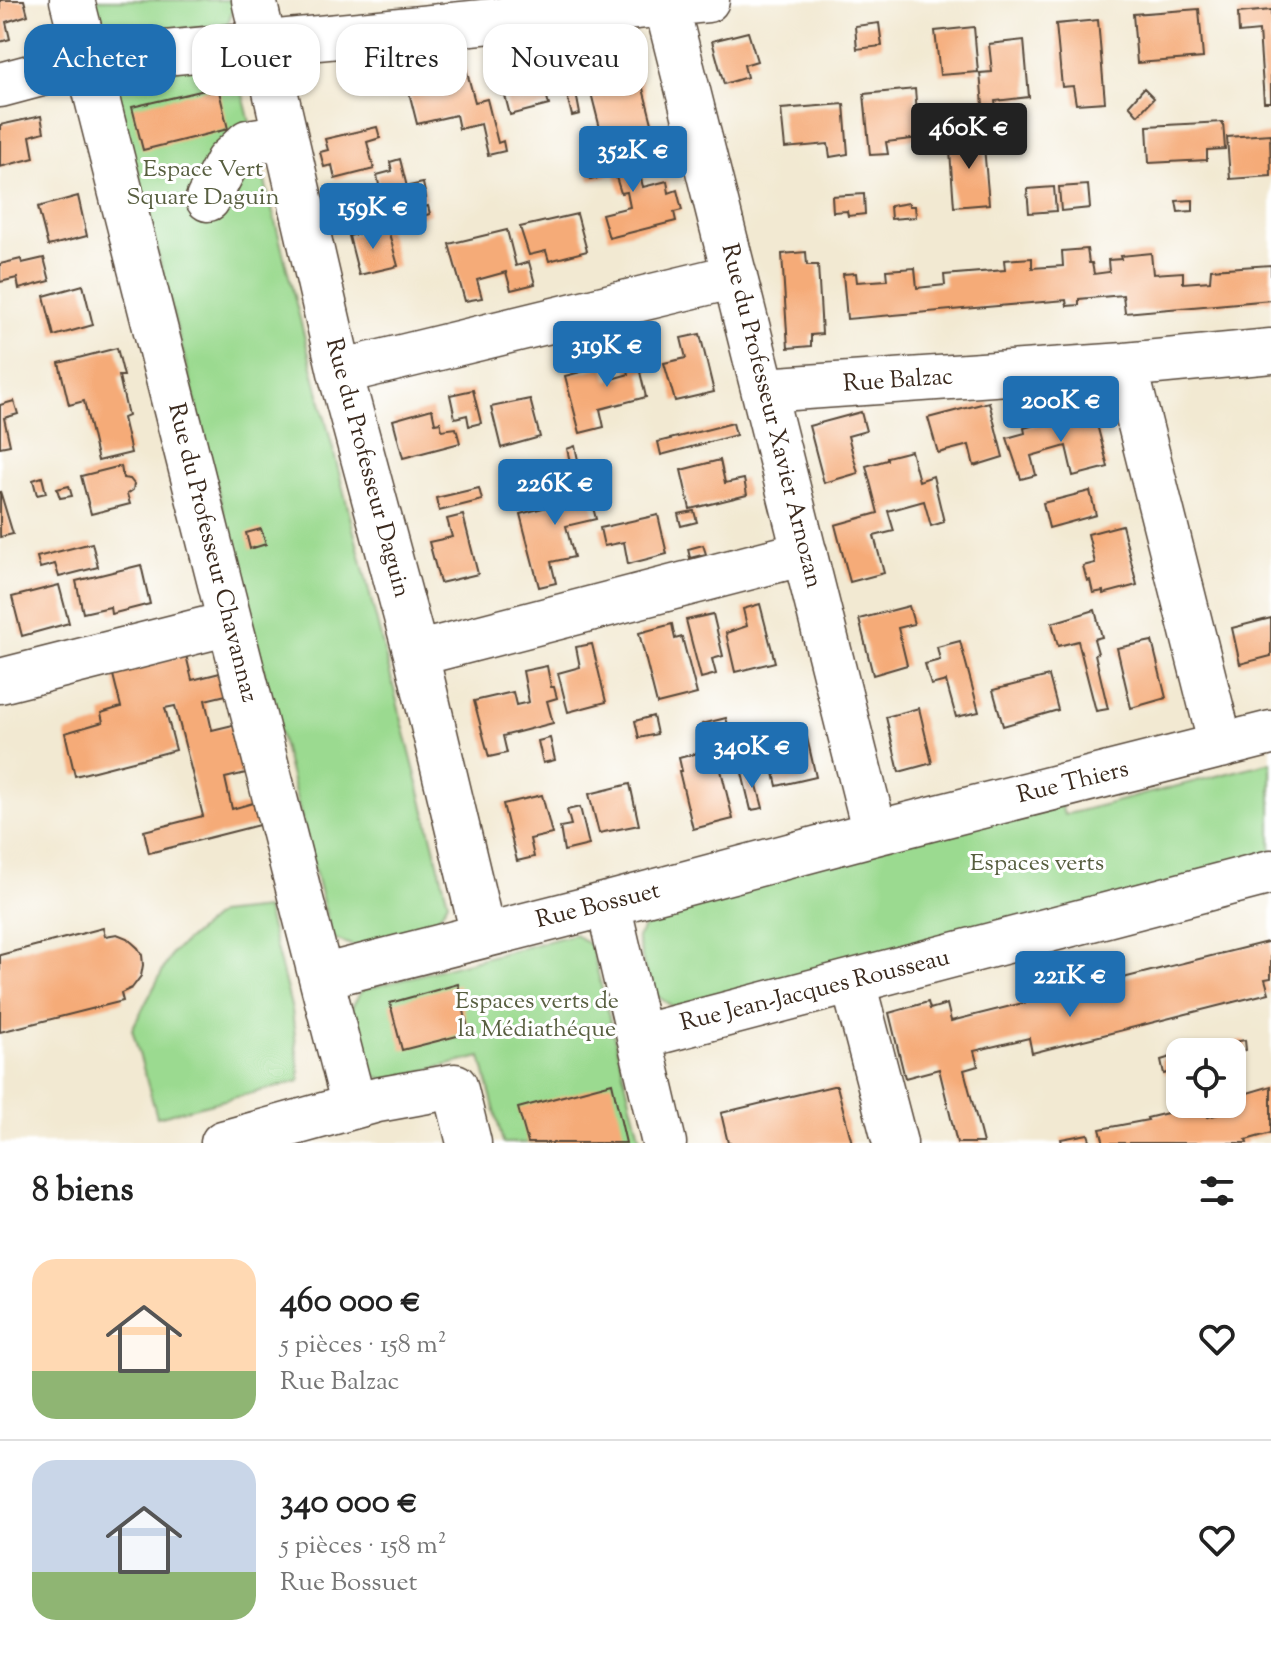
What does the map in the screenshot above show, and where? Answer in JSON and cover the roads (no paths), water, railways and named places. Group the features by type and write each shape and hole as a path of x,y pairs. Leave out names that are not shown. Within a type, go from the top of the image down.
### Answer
{"street":[{"name":"Rue du Professeur Chavannaz","path":"72,0 79,24"},
{"name":"Rue du Professeur Daguin","path":"254,0 260,24"},
{"path":"320,37 679,1"},
{"name":"Rue du Professeur Xavier Arnozan","path":"679,1 735,276 875,833"},
{"path":"0,85 24,79"},
{"name":"Rue du Professeur Chavannaz","path":"98,96 354,1106"},
{"name":"Rue du Professeur Daguin","path":"276,96 340,372 416,654 483,935"},
{"path":"208,199 227,162 248,142 285,136"},
{"path":"340,372 735,276"},
{"name":"Rue Balzac","path":"764,390 1125,365 1271,351"},
{"path":"1125,365 1221,746"},
{"path":"416,654 805,553"},
{"path":"0,681 230,623"},
{"name":"Rue Thiers","path":"875,833 1271,733"},
{"name":"Rue Bossuet","path":"321,977 875,833"},
{"name":"Rue Jean-Jacques Rousseau","path":"639,1037 1271,872"},
{"path":"608,904 664,1143"},
{"path":"853,982 895,1143"},
{"path":"223,1143 354,1106 455,1086 469,1143"}],"park label":[{"name":"Espace Vert Square Daguin","path":"203,184"},
{"name":"Espaces verts","path":"1037,864"},
{"name":"Espaces verts de la Médiathéque","path":"537,1016"}]}
